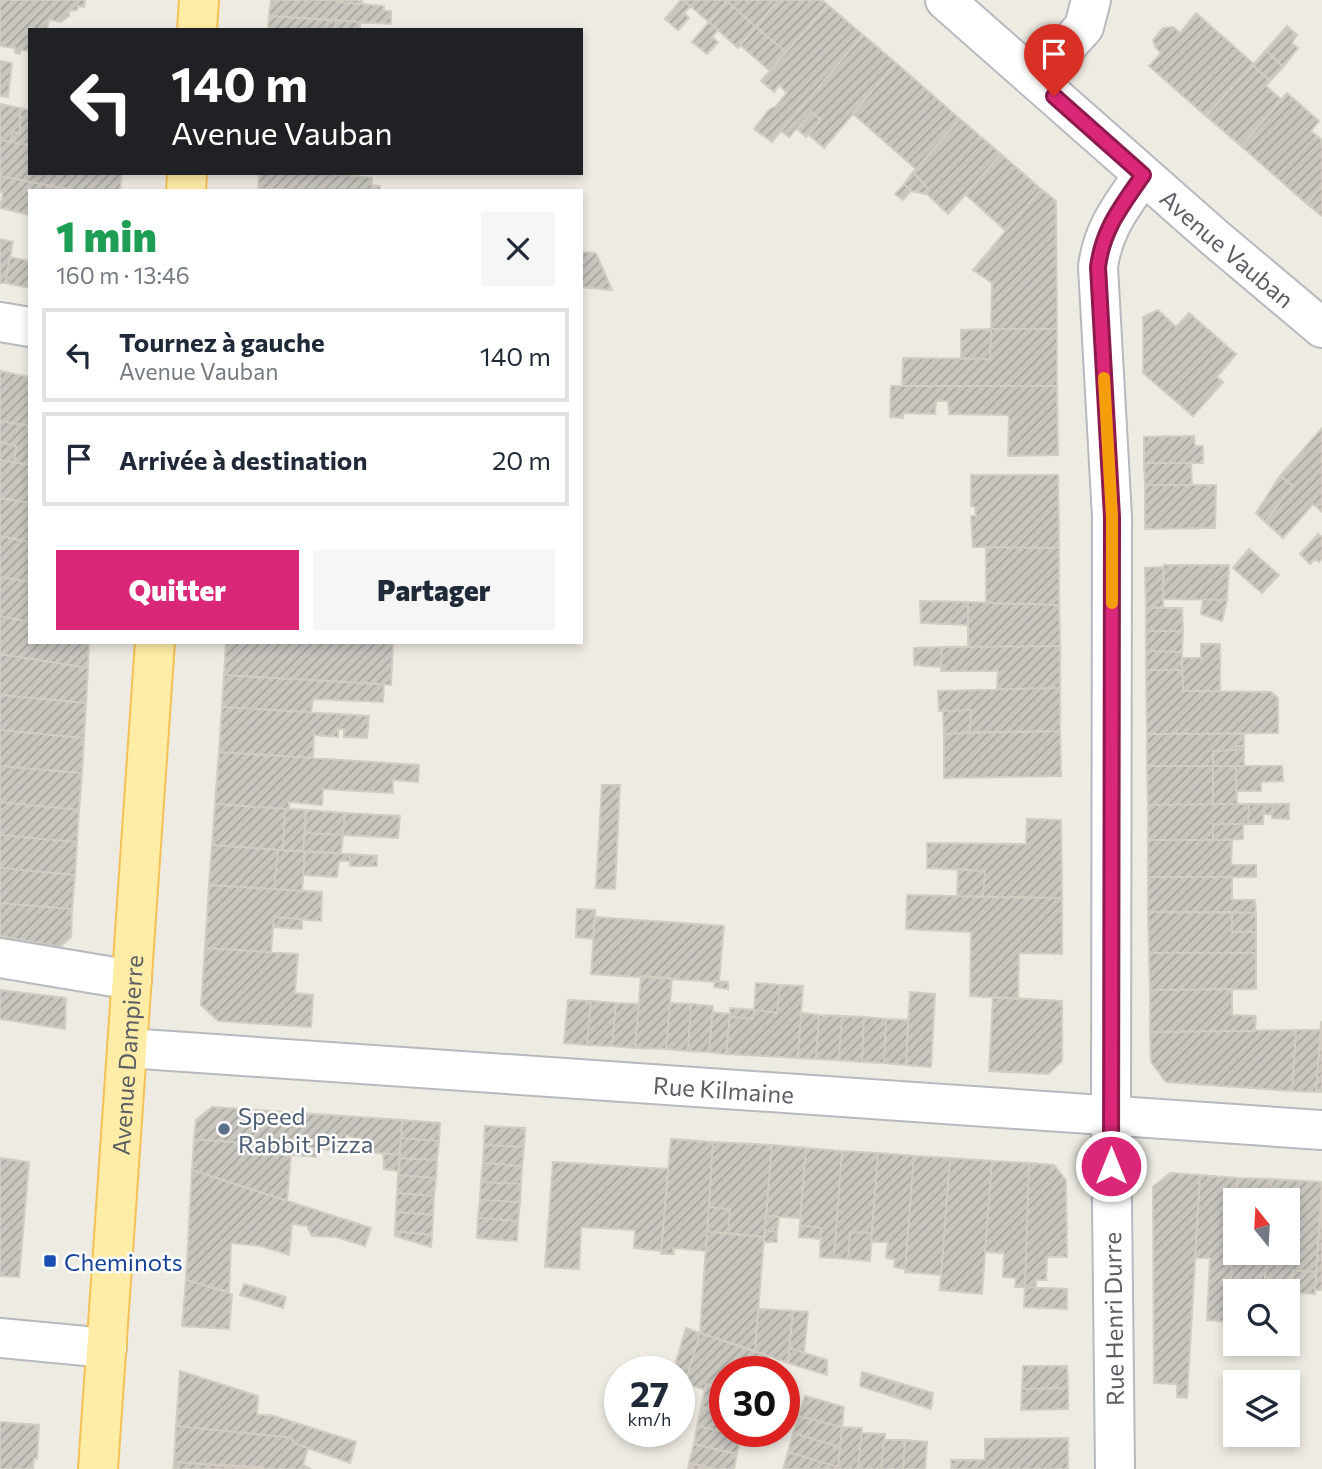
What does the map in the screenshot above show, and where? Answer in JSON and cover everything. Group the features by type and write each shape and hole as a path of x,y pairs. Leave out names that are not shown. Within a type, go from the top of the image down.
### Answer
{"main road":[{"path":"197,28 199,0"},
{"name":"Avenue Dampierre","path":"98,1469 155,644"}],"street":[{"name":"Avenue Vauban","path":"945,0 1322,328"},
{"path":"1036,80 1083,27 1091,0"},
{"name":"Rue Henri Durre","path":"1115,1469 1111,1115 1112,517 1098,267 1101,246 1108,227 1143,175"},
{"path":"0,322 28,327"},
{"path":"0,958 132,981"},
{"name":"Rue Kilmaine","path":"127,1048 1322,1130"},
{"path":"0,1338 107,1348"}],"building":[{"path":"0,0 85,0 84,7 78,6 77,10 69,11 69,16 61,22 49,20 47,28 28,28 28,51 21,50 20,54 15,53 15,48 0,46"},
{"path":"271,0 337,0 384,6 384,11 391,11 391,24 269,16"},
{"path":"362,0 362,4 337,2"},
{"path":"681,0 691,6 684,13 689,18 678,30 665,19"},
{"path":"683,0 725,0 727,1 709,22"},
{"path":"728,0 778,0 756,27"},
{"path":"778,0 822,0 828,5 786,52 756,27"},
{"path":"727,1 756,27 738,48 709,22"},
{"path":"828,5 863,35 772,142 754,129 787,93 779,85 774,92 761,81"},
{"path":"1196,13 1254,64 1206,116 1149,66 1161,53 1153,40 1163,28 1173,27 1180,33"},
{"path":"269,16 336,20 335,28 268,28"},
{"path":"336,20 360,22 360,28 335,28"},
{"path":"709,22 718,30 712,37 718,42 707,54 692,42"},
{"path":"1287,26 1297,35 1292,43 1298,48 1283,67 1266,50"},
{"path":"756,27 786,52 770,71 740,45"},
{"path":"863,35 896,63 824,148 809,135 821,120 812,112 789,137 781,131"},
{"path":"1266,50 1283,67 1270,81 1253,65"},
{"path":"0,61 12,63 8,97 0,96"},
{"path":"896,63 960,119 916,169 853,114"},
{"path":"1253,65 1270,81 1266,86 1282,100 1241,146 1206,116"},
{"path":"1287,93 1319,121 1311,131 1322,140 1322,186 1307,204 1241,146"},
{"path":"0,104 20,108 20,133 12,132 11,142 0,140"},
{"path":"20,108 28,110 28,145 11,142 12,132 20,133"},
{"path":"812,112 821,120 806,137 797,129"},
{"path":"960,119 1001,154 948,214 925,192 928,189 913,172"},
{"path":"0,140 28,145 28,175 122,175 120,189 68,189 0,176"},
{"path":"1001,154 1041,189 1006,231 965,194"},
{"path":"913,172 928,189 926,194 911,191 904,184"},
{"path":"259,175 344,175 372,178 372,185 380,186 380,189 258,189"},
{"path":"0,176 68,189 28,189 28,215 0,208 3,193 0,192"},
{"path":"904,184 911,191 903,200 895,194"},
{"path":"1322,186 1322,216 1307,204"},
{"path":"1041,189 1056,201 1057,329 991,329 992,283 973,270"},
{"path":"0,239 13,242 5,283 0,283"},
{"path":"583,252 596,253 612,290 583,287"},
{"path":"10,257 28,261 28,288 5,283"},
{"path":"1158,310 1176,327 1189,313 1236,354 1217,377 1223,382 1193,416 1143,373 1143,317"},
{"path":"991,329 1057,329 1057,386 902,386 903,358 990,359"},
{"path":"991,329 990,359 961,358 961,330"},
{"path":"0,371 28,377 28,426 0,421"},
{"path":"891,386 1057,386 1058,455 1008,456 1009,415 949,414 948,401 936,401 935,414 903,413 903,418 890,417"},
{"path":"0,421 28,426 28,465 14,462 16,446 0,442"},
{"path":"1322,428 1322,512 1313,504 1283,538 1265,522 1293,486 1280,476"},
{"path":"1194,436 1195,446 1203,446 1203,463 1144,463 1144,437"},
{"path":"0,442 16,446 14,462 0,460"},
{"path":"0,460 28,465 28,503 0,498"},
{"path":"1144,463 1191,463 1192,485 1145,485"},
{"path":"971,475 1058,475 1059,548 973,547 971,516 976,516 975,507 971,506"},
{"path":"1280,476 1293,486 1265,522 1256,513"},
{"path":"1145,485 1216,485 1215,528 1145,529"},
{"path":"0,498 28,503 28,542 0,536"},
{"path":"1318,534 1322,537 1322,558 1319,562 1315,559 1310,564 1300,554"},
{"path":"0,536 28,542 28,582 0,577"},
{"path":"986,547 1059,548 1059,605 986,603"},
{"path":"1249,549 1279,575 1262,593 1233,568"},
{"path":"1164,565 1229,565 1227,600 1163,599"},
{"path":"1163,567 1163,607 1146,608 1145,568"},
{"path":"0,577 28,582 28,622 0,616"},
{"path":"1203,600 1227,600 1222,621 1201,614"},
{"path":"920,601 968,602 968,625 921,623"},
{"path":"968,602 1059,605 1060,646 968,647"},
{"path":"1146,608 1182,608 1183,631 1146,631"},
{"path":"0,616 28,622 28,644 89,644 88,668 0,654"},
{"path":"1146,631 1183,631 1182,652 1146,651"},
{"path":"226,644 393,644 391,685 224,675"},
{"path":"1201,644 1220,644 1220,691 1183,691 1182,658 1201,658"},
{"path":"1060,646 1060,688 997,689 998,671 941,671 942,647"},
{"path":"942,647 941,667 914,665 914,648"},
{"path":"1146,651 1182,652 1182,670 1146,670"},
{"path":"0,654 88,668 86,703 0,695"},
{"path":"1146,670 1182,670 1183,691 1271,692 1278,698 1278,733 1147,734"},
{"path":"224,675 384,684 383,702 313,699 311,712 222,707"},
{"path":"1060,688 1060,731 970,732 971,710 939,711 938,691"},
{"path":"0,695 86,703 84,738 0,730"},
{"path":"222,707 369,716 367,738 344,737 344,729 338,729 338,737 314,735 313,758 219,752"},
{"path":"971,710 970,732 944,734 943,711"},
{"path":"0,730 84,738 82,773 0,766"},
{"path":"1060,731 1061,776 944,778 944,734"},
{"path":"1147,734 1244,734 1244,746 1236,746 1236,750 1213,751 1213,766 1147,766"},
{"path":"1236,746 1244,746 1244,766 1213,766 1213,751 1236,750"},
{"path":"219,752 419,765 418,782 393,780 393,793 323,789 322,805 289,802 289,809 215,804"},
{"path":"0,766 82,773 79,810 0,802"},
{"path":"1147,766 1213,766 1213,804 1148,805"},
{"path":"1213,766 1236,766 1237,804 1213,804"},
{"path":"1236,766 1282,766 1283,781 1261,782 1261,791 1236,791"},
{"path":"602,785 620,785 615,889 596,888"},
{"path":"0,802 79,810 77,842 0,835"},
{"path":"215,804 285,809 283,850 212,845"},
{"path":"1249,804 1248,824 1213,824 1213,840 1148,840 1148,805"},
{"path":"1249,804 1264,804 1263,824 1248,824"},
{"path":"1264,804 1273,804 1272,814 1264,814"},
{"path":"1273,804 1289,804 1289,819 1272,818"},
{"path":"285,809 306,810 303,851 283,850"},
{"path":"306,810 345,813 343,835 305,833"},
{"path":"345,813 400,816 398,838 343,835"},
{"path":"1027,819 1061,820 1062,898 983,897 985,871 927,868 927,843 1026,844"},
{"path":"1213,824 1243,824 1243,839 1213,840"},
{"path":"305,833 343,835 341,853 303,851"},
{"path":"0,835 77,842 75,875 0,868"},
{"path":"1148,840 1232,840 1231,865 1256,865 1256,877 1148,877"},
{"path":"212,845 278,850 274,889 209,885"},
{"path":"278,850 305,852 302,891 274,889"},
{"path":"305,852 350,854 350,861 339,861 337,877 303,875"},
{"path":"350,854 377,856 377,866 350,866"},
{"path":"0,868 75,875 72,909 0,903"},
{"path":"958,869 985,871 983,897 957,896"},
{"path":"1148,877 1232,877 1232,900 1255,900 1256,913 1148,912"},
{"path":"209,885 322,892 321,921 274,917 271,952 205,948"},
{"path":"907,895 1062,898 1062,954 1019,953 1018,999 970,996 971,932 906,929"},
{"path":"0,903 72,909 71,937 60,947 0,936"},
{"path":"577,909 595,910 593,939 576,937"},
{"path":"1148,912 1232,912 1232,932 1256,932 1256,953 1149,953"},
{"path":"1232,912 1256,913 1256,932 1232,932"},
{"path":"274,917 302,919 302,929 273,927"},
{"path":"595,917 724,926 719,982 591,974"},
{"path":"205,948 298,954 295,993 313,995 311,1027 218,1021 201,1005"},
{"path":"1149,953 1256,953 1256,989 1150,990"},
{"path":"641,976 672,978 666,1049 635,1048"},
{"path":"715,981 728,982 728,989 714,987"},
{"path":"756,983 780,985 777,1013 754,1010"},
{"path":"780,985 803,986 798,1058 726,1054 730,1017 753,1019 754,1010 777,1013"},
{"path":"1232,989 1232,1015 1256,1016 1255,1031 1150,1032 1150,990"},
{"path":"0,990 66,998 65,1029 0,1019"},
{"path":"910,992 935,994 931,1067 906,1065"},
{"path":"993,997 1062,1001 1062,1061 1048,1074 989,1071"},
{"path":"568,1000 591,1001 587,1045 564,1043"},
{"path":"591,1001 616,1003 612,1046 587,1045"},
{"path":"616,1003 639,1004 635,1048 612,1046"},
{"path":"670,1003 691,1004 688,1051 666,1049"},
{"path":"691,1004 713,1006 709,1052 688,1051"},
{"path":"730,1008 754,1010 753,1019 730,1017"},
{"path":"712,1012 730,1014 726,1054 709,1052"},
{"path":"801,1013 819,1015 816,1059 798,1058"},
{"path":"819,1015 842,1016 839,1060 816,1059"},
{"path":"842,1016 864,1017 862,1062 839,1060"},
{"path":"864,1017 886,1019 884,1063 862,1062"},
{"path":"886,1019 908,1020 906,1065 884,1063"},
{"path":"1321,1022 1322,1092 1316,1092"},
{"path":"1296,1030 1292,1091 1166,1082 1151,1062 1150,1032"},
{"path":"1296,1030 1321,1030 1316,1092 1292,1091"},
{"path":"212,1107 402,1120 400,1155 368,1152 367,1143 346,1135 344,1151 194,1139 196,1120"},
{"path":"402,1120 440,1123 439,1141 401,1138"},
{"path":"485,1126 525,1128 524,1147 484,1145"},
{"path":"401,1138 439,1141 437,1160 399,1158"},
{"path":"194,1139 317,1149 316,1157 291,1155 287,1201 192,1170"},
{"path":"671,1139 713,1142 706,1251 673,1248 674,1254 661,1254"},
{"path":"713,1142 772,1145 764,1237 728,1233 730,1209 709,1207"},
{"path":"484,1145 524,1147 522,1166 483,1163"},
{"path":"772,1145 806,1148 800,1218 766,1216"},
{"path":"806,1148 842,1151 834,1258 820,1257 821,1228 800,1225"},
{"path":"842,1151 878,1153 872,1233 850,1232 848,1259 834,1258"},
{"path":"383,1153 400,1155 399,1171 384,1169"},
{"path":"878,1153 914,1156 905,1269 894,1267 895,1259 886,1258 888,1242 871,1242"},
{"path":"914,1156 950,1158 941,1275 905,1272"},
{"path":"0,1158 29,1162 19,1277 0,1276"},
{"path":"399,1158 437,1160 436,1178 398,1175"},
{"path":"950,1158 992,1161 982,1294 940,1290"},
{"path":"992,1161 1029,1163 1025,1287 1015,1287 1016,1278 1003,1277 1004,1253 985,1252"},
{"path":"553,1162 668,1169 661,1251 634,1248 635,1230 581,1227 579,1269 545,1267"},
{"path":"483,1163 522,1166 521,1184 481,1182"},
{"path":"1029,1163 1054,1165 1066,1180 1067,1257 1047,1257 1046,1280 1036,1280 1036,1288 1025,1287"},
{"path":"192,1170 371,1228 365,1246 336,1237 312,1236 307,1226 292,1224 289,1255 261,1246 231,1243 229,1292 186,1280"},
{"path":"1170,1173 1200,1175 1187,1398 1177,1397 1177,1384 1154,1383 1153,1187"},
{"path":"398,1175 436,1178 434,1196 397,1193"},
{"path":"1200,1175 1238,1178 1237,1188 1223,1188 1223,1265 1232,1265 1231,1279 1223,1279 1223,1322 1207,1320 1210,1258 1195,1258"},
{"path":"1238,1178 1272,1179 1271,1188 1237,1188"},
{"path":"1272,1179 1322,1182 1316,1272 1293,1270 1292,1279 1265,1279 1266,1265 1300,1265 1300,1188 1271,1188"},
{"path":"481,1182 521,1184 520,1202 480,1200"},
{"path":"1322,1190 1322,1290 1315,1290"},
{"path":"397,1193 434,1196 433,1215 396,1212"},
{"path":"480,1200 520,1202 518,1221 478,1218"},
{"path":"709,1207 730,1209 728,1233 707,1232"},
{"path":"396,1212 433,1215 432,1235 395,1231"},
{"path":"766,1216 779,1217 777,1232 765,1230"},
{"path":"478,1218 518,1221 517,1241 477,1238"},
{"path":"800,1225 821,1228 821,1239 799,1237"},
{"path":"765,1230 777,1232 777,1242 764,1242"},
{"path":"395,1231 432,1235 431,1247 395,1236"},
{"path":"707,1232 764,1237 755,1351 700,1333"},
{"path":"850,1232 872,1233 870,1261 848,1259"},
{"path":"1232,1265 1266,1265 1265,1279 1231,1279"},
{"path":"1293,1270 1316,1272 1315,1294 1300,1293 1300,1279 1292,1279"},
{"path":"186,1280 232,1294 229,1329 182,1326"},
{"path":"244,1284 286,1297 283,1308 240,1295"},
{"path":"1025,1287 1067,1289 1067,1309 1024,1307"},
{"path":"758,1309 793,1311 789,1356 769,1356 755,1351"},
{"path":"793,1311 808,1312 804,1352 789,1348"},
{"path":"686,1328 700,1333 693,1356 678,1356"},
{"path":"700,1333 768,1356 709,1356 709,1385 706,1384 705,1390 695,1386 693,1356"},
{"path":"789,1348 827,1360 827,1375 800,1367 800,1356 788,1356"},
{"path":"1023,1366 1067,1366 1068,1388 1022,1389"},
{"path":"180,1371 258,1396 257,1415 271,1415 356,1442 350,1463 293,1443 292,1438 176,1426"},
{"path":"862,1372 896,1382 894,1397 860,1386"},
{"path":"896,1382 933,1393 931,1409 894,1397"},
{"path":"706,1384 709,1385 709,1409 701,1407"},
{"path":"1068,1388 1068,1409 1021,1410 1022,1389"},
{"path":"805,1396 844,1407 842,1427 800,1416"},
{"path":"701,1407 709,1409 709,1429 697,1426"},
{"path":"800,1416 842,1427 840,1447 800,1435"},
{"path":"0,1422 39,1425 37,1459 34,1458 33,1469 0,1469"},
{"path":"176,1426 292,1438 293,1443 308,1448 303,1465 311,1469 266,1469 174,1462"},
{"path":"697,1426 709,1428 709,1447 738,1447 737,1454 695,1444"},
{"path":"842,1427 862,1428 858,1469 838,1469"},
{"path":"862,1433 885,1434 881,1469 858,1469"},
{"path":"800,1435 840,1447 838,1467 788,1452 789,1447 800,1447"},
{"path":"1068,1438 1068,1469 951,1469 951,1460 985,1460 985,1439"},
{"path":"884,1440 905,1440 903,1469 881,1469"},
{"path":"905,1440 927,1442 925,1469 903,1469"},
{"path":"695,1444 737,1454 734,1469 716,1469 689,1463"},
{"path":"788,1452 838,1467 838,1469 783,1469"},
{"path":"174,1462 261,1467 266,1469 173,1469"},
{"path":"689,1463 716,1469 688,1469"}],"slow traffic":[{"path":"1104,378 1112,517 1112,603"}],"place":[{"name":"Speed Rabbit Pizza","path":"224,1129"},
{"name":"Cheminots","path":"50,1261"}],"route":[{"path":"1054,96 1143,175 1108,227 1101,246 1098,267 1112,517 1111,1166"}]}
